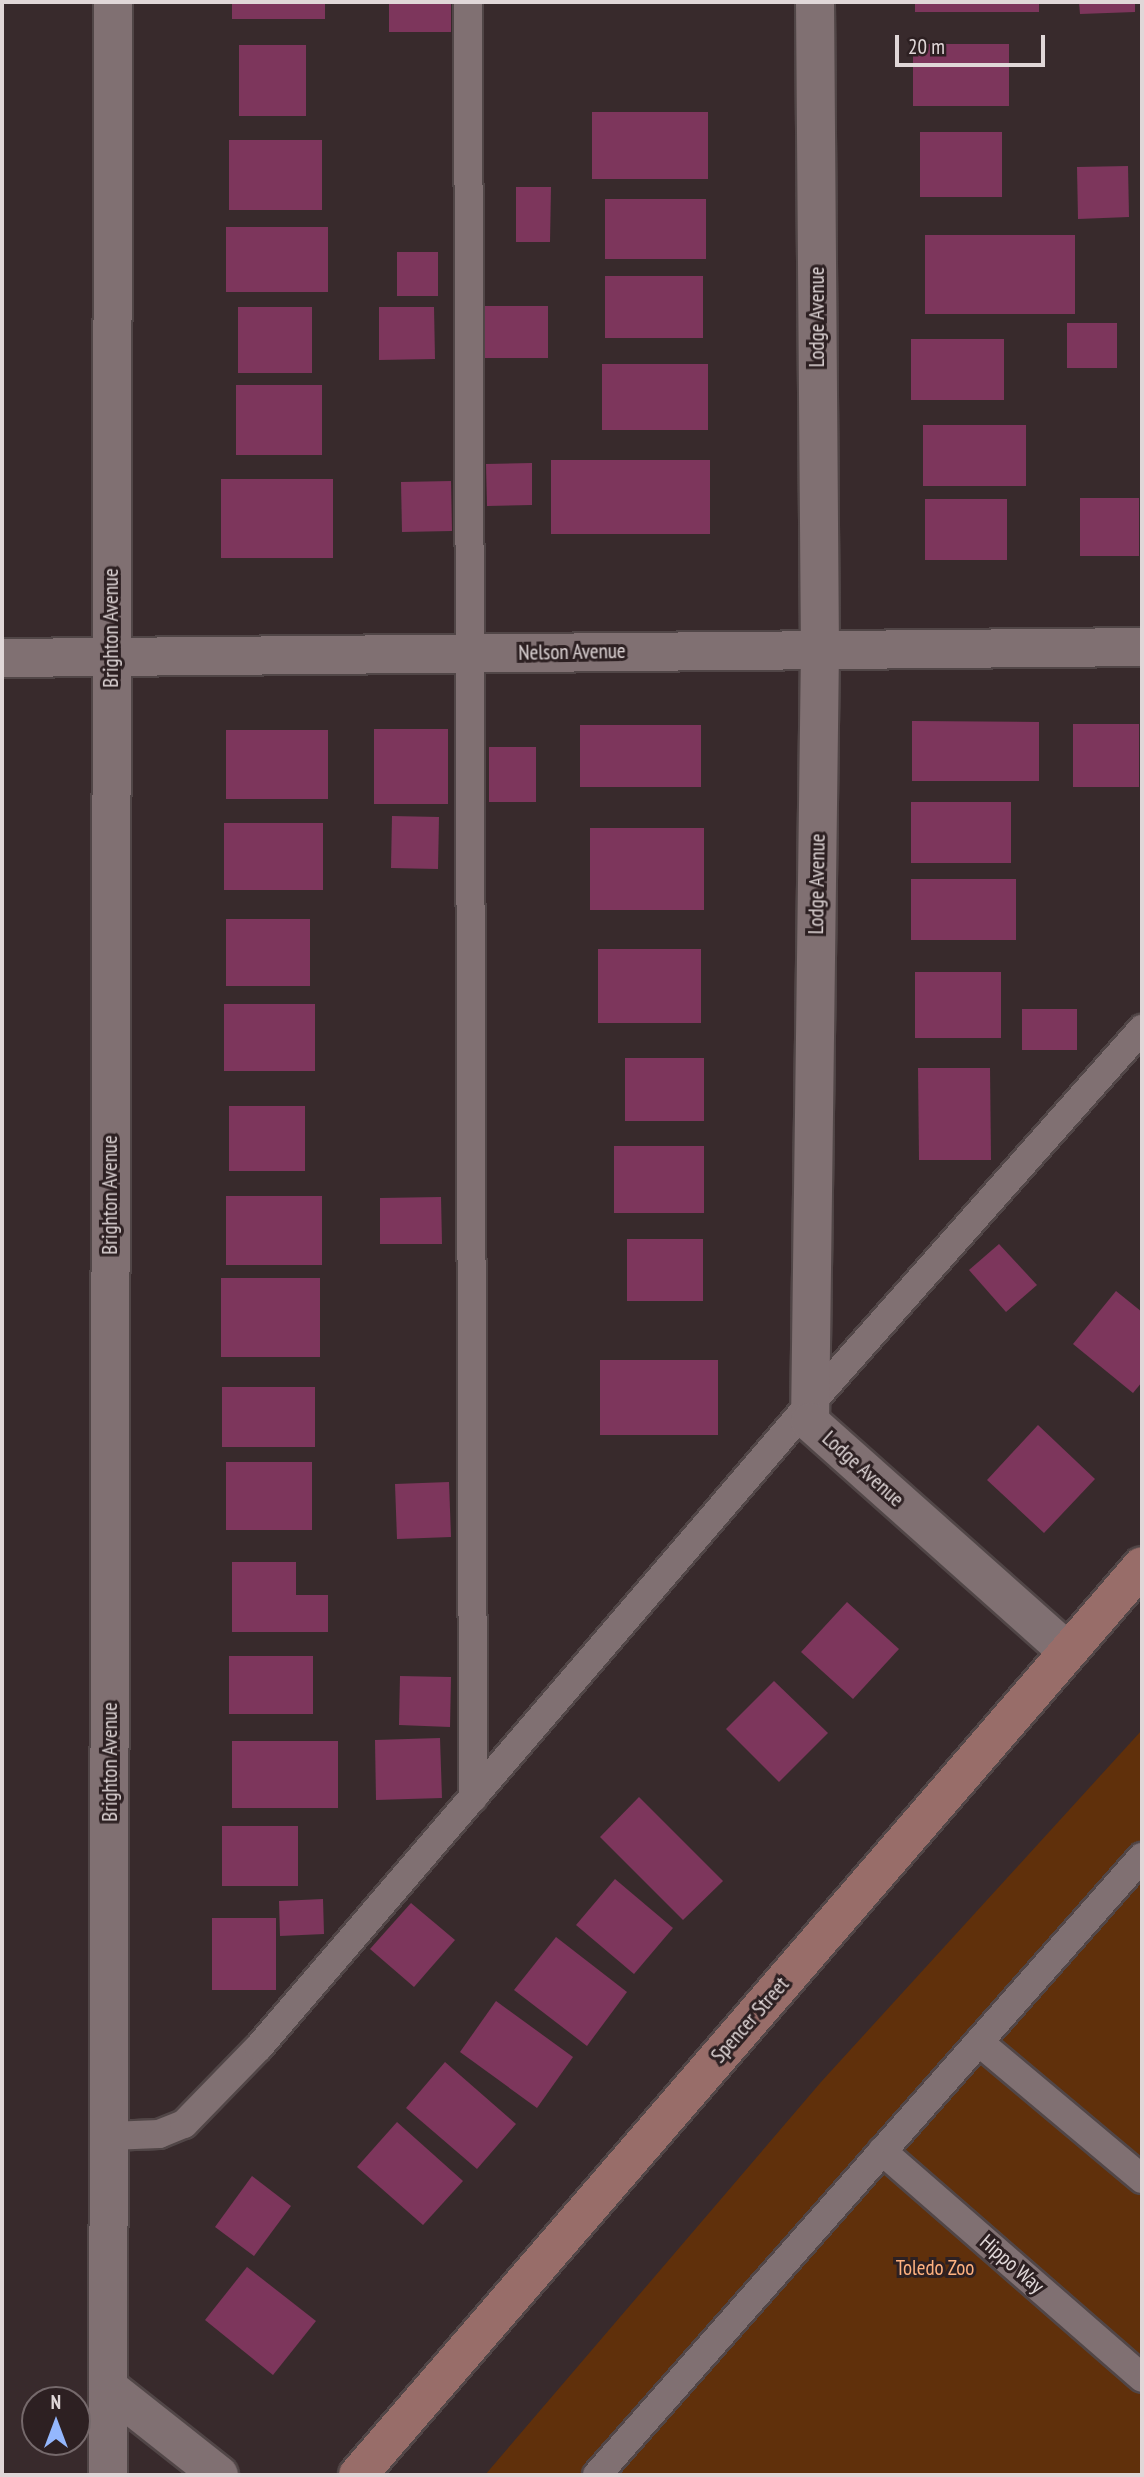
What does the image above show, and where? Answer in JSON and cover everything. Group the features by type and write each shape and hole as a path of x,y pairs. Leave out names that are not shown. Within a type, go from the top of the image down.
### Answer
{"street":[{"name":"Brighton Avenue","path":"108,2475 113,2"},
{"name":"Lodge Avenue","path":"815,2 820,650 810,1422 1067,1651"},
{"name":"Nelson Avenue","path":"2,659 1142,647"},
{"name":"Spencer Street","path":"358,2475 1142,1566"},
{"path":"109,2388 219,2475"}],"lane":[{"path":"468,2 473,1798"},
{"path":"110,2136 159,2134 184,2124 259,2047 810,1404 1142,1029"},
{"path":"597,2475 1142,1857"},
{"path":"979,2042 1142,2179"},
{"name":"Hippo Way","path":"882,2151 1142,2378"}],"green space":[{"name":"Toledo Zoo","path":"1142,1730 1142,2475 485,2475 821,2082"}],"building":[{"path":"232,2 325,2 325,19 232,19"},
{"path":"389,2 451,2 451,32 389,32"},
{"path":"915,2 1039,2 1039,12 915,12"},
{"path":"1079,2 1135,2 1135,12 1080,14"},
{"path":"913,44 1009,44 1009,106 913,106"},
{"path":"239,45 306,45 306,116 239,116"},
{"path":"592,112 708,112 708,179 592,179"},
{"path":"920,132 1002,132 1002,197 920,197"},
{"path":"229,140 322,140 322,210 229,210"},
{"path":"1128,166 1129,217 1078,219 1077,167"},
{"path":"516,187 551,187 550,242 516,242"},
{"path":"605,199 706,199 706,259 605,259"},
{"path":"226,227 328,227 328,292 226,292"},
{"path":"925,235 1075,235 1075,314 925,314"},
{"path":"397,252 438,252 438,296 397,296"},
{"path":"605,276 703,276 703,338 605,338"},
{"path":"484,306 548,306 548,358 484,358"},
{"path":"238,307 312,307 312,373 238,373"},
{"path":"379,307 434,307 435,359 379,360"},
{"path":"1067,323 1117,323 1117,368 1067,368"},
{"path":"911,339 1004,339 1004,400 911,400"},
{"path":"602,364 708,364 708,430 602,430"},
{"path":"236,385 322,385 322,455 236,455"},
{"path":"923,425 1026,425 1026,486 923,486"},
{"path":"551,460 710,460 710,534 551,534"},
{"path":"532,463 532,505 487,506 486,464"},
{"path":"221,479 333,479 333,558 221,558"},
{"path":"451,481 452,531 402,532 401,482"},
{"path":"1080,498 1139,498 1139,556 1080,556"},
{"path":"925,499 1007,499 1007,560 925,560"},
{"path":"912,721 1039,722 1039,781 912,781"},
{"path":"1073,724 1139,724 1139,787 1073,787"},
{"path":"580,725 701,725 701,787 580,787"},
{"path":"374,729 448,729 448,804 374,804"},
{"path":"226,730 328,730 328,799 226,799"},
{"path":"489,747 536,747 536,802 489,802"},
{"path":"911,802 1011,802 1011,863 911,863"},
{"path":"392,816 439,817 438,869 391,868"},
{"path":"224,823 323,823 323,890 224,890"},
{"path":"590,828 704,828 704,910 590,910"},
{"path":"911,879 1016,879 1016,940 911,940"},
{"path":"226,919 310,919 310,986 226,986"},
{"path":"598,949 701,949 701,1023 598,1023"},
{"path":"915,972 1001,972 1001,1038 915,1038"},
{"path":"224,1004 315,1004 315,1071 224,1071"},
{"path":"1022,1009 1077,1009 1077,1050 1022,1050"},
{"path":"625,1058 704,1058 704,1121 625,1121"},
{"path":"918,1068 990,1068 991,1160 919,1160"},
{"path":"229,1106 305,1106 305,1171 229,1171"},
{"path":"614,1146 704,1146 704,1213 614,1213"},
{"path":"226,1196 322,1196 322,1265 226,1265"},
{"path":"441,1197 442,1244 380,1244 380,1198"},
{"path":"627,1239 703,1239 703,1301 627,1301"},
{"path":"999,1244 1037,1285 1006,1312 969,1270"},
{"path":"221,1278 320,1278 320,1357 221,1357"},
{"path":"1116,1291 1142,1312 1142,1382 1133,1393 1073,1344"},
{"path":"600,1360 718,1360 718,1435 600,1435"},
{"path":"222,1387 315,1387 315,1447 222,1447"},
{"path":"1038,1425 1095,1479 1044,1533 987,1480"},
{"path":"226,1462 312,1462 312,1530 226,1530"},
{"path":"449,1482 451,1537 397,1539 395,1484"},
{"path":"232,1562 296,1562 296,1595 328,1595 328,1632 232,1632"},
{"path":"847,1602 899,1649 853,1699 801,1652"},
{"path":"229,1656 313,1656 313,1714 229,1714"},
{"path":"400,1676 451,1677 450,1727 399,1725"},
{"path":"774,1681 828,1733 779,1782 726,1729"},
{"path":"440,1738 442,1798 376,1800 375,1740"},
{"path":"232,1741 338,1741 338,1808 232,1808"},
{"path":"639,1797 723,1881 683,1920 600,1837"},
{"path":"222,1826 298,1826 298,1886 222,1886"},
{"path":"615,1879 673,1928 634,1974 576,1925"},
{"path":"323,1899 324,1934 280,1936 279,1901"},
{"path":"411,1903 455,1940 414,1987 370,1949"},
{"path":"212,1918 276,1918 276,1990 212,1990"},
{"path":"556,1937 627,1992 587,2046 514,1990"},
{"path":"496,2001 573,2057 537,2108 460,2052"},
{"path":"445,2062 516,2124 477,2169 406,2108"},
{"path":"397,2122 463,2181 423,2225 357,2167"},
{"path":"252,2176 291,2206 254,2256 215,2227"},
{"path":"247,2267 316,2321 273,2375 205,2320"}]}
